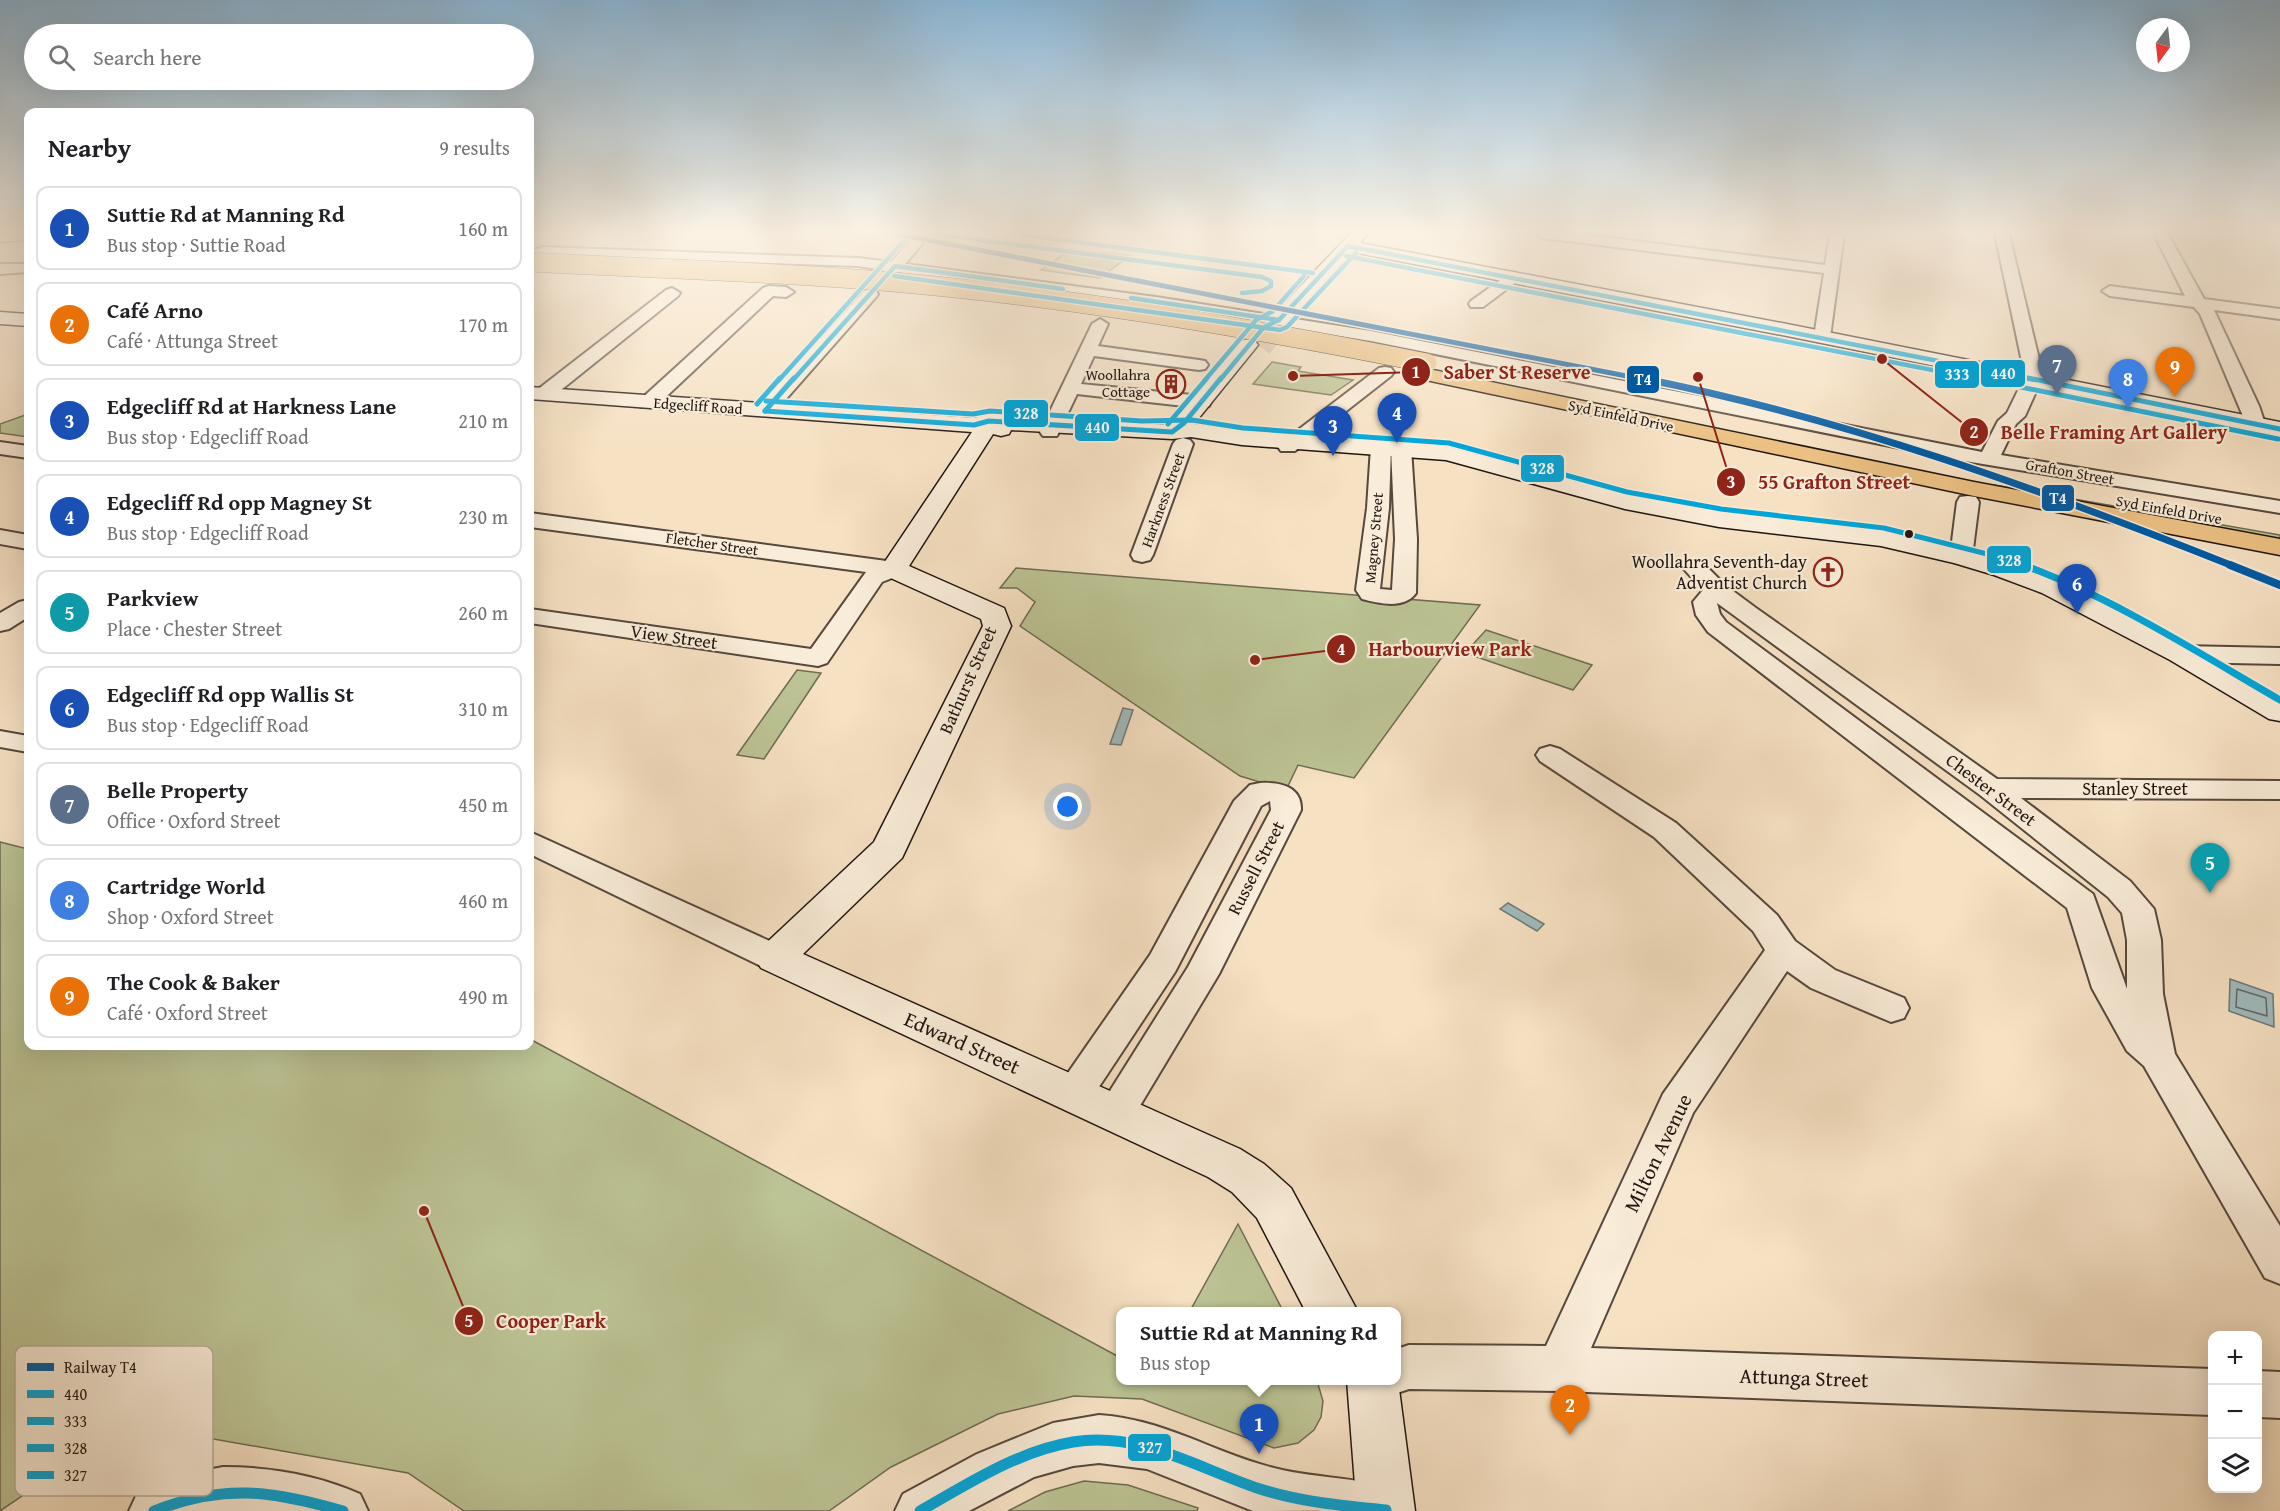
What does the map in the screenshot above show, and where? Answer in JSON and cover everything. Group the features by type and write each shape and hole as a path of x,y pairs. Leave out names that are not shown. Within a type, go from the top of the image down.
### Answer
{"main road":[{"name":"Syd Einfeld Drive","path":"1018,305 1239,338 1417,359 2073,509 2280,547"},
{"name":"Syd Einfeld Drive","path":"1082,305 1215,323 1417,359 1980,476 2280,529"}],"street":[{"path":"537,393 656,305"},
{"path":"648,403 754,305"},
{"path":"765,411 861,305"},
{"name":"Grafton Street","path":"1129,305 1274,325 1417,359 1959,454 2280,507"},
{"path":"1274,325 1293,305"},
{"path":"1656,305 2280,429"},
{"path":"1822,337 1827,305"},
{"path":"1989,458 2008,421 2015,416 2034,379 2018,305"},
{"path":"2200,305 2207,312 2250,406 2255,424"},
{"path":"2210,305 2280,314"},
{"path":"0,318 24,320"},
{"path":"1051,429 1100,324"},
{"path":"1255,346 1186,436 1202,402 1255,346"},
{"path":"1089,350 1199,365"},
{"path":"1291,444 1385,372"},
{"path":"1071,388 1202,402"},
{"name":"Edgecliff Road","path":"537,393 989,428 1186,436 1391,450 1465,458 1624,502 1719,519 1881,538 2004,569 2052,587 2181,654 2280,712"},
{"path":"894,569 989,428"},
{"name":"Harkness Street","path":"1142,555 1186,436"},
{"path":"0,448 24,451"},
{"name":"Magney Street","path":"1391,450 1406,539 1404,593 1399,596 1384,597 1370,594 1368,590 1378,508 1391,450"},
{"path":"1961,557 1968,502"},
{"name":"Fletcher Street","path":"534,521 894,569"},
{"path":"0,537 24,541"},
{"name":"Chester Street","path":"1694,567 1717,590 1990,788 2119,889 2138,909 2144,940 2145,994 2157,1056"},
{"name":"View Street","path":"534,617 818,658 874,577 894,569"},
{"name":"Bathurst Street","path":"775,958 889,849 997,626 994,614 894,569"},
{"name":"Chester Street","path":"1717,590 1705,602 1708,615 1717,627 2081,902 2109,988 2140,1041 2157,1056 2280,1264"},
{"path":"0,624 24,609"},
{"path":"2181,654 2280,656"},
{"path":"0,739 24,743"},
{"path":"1550,755 1665,830 1765,923 1783,950 1823,979 1891,1008"},
{"name":"Stanley Street","path":"1990,788 2280,790"},
{"name":"Russell Street","path":"1074,1094 1163,963 1249,801 1260,792 1277,792 1284,795 1287,802 1286,810 1202,974 1115,1113"},
{"name":"Edward Street","path":"534,844 775,958 1224,1163 1248,1178 1274,1203 1331,1307"},
{"name":"Milton Avenue","path":"1558,1369 1677,1105 1783,950"},
{"name":"Attunga Street","path":"1401,1370 1409,1367 1558,1369 2208,1392"},
{"path":"920,1511 1014,1461 1043,1449 1075,1442 1110,1439 1143,1443 1259,1489 1317,1504 1386,1511 1374,1385"},
{"path":"2262,1394 2280,1395"},
{"path":"213,1493 246,1491 282,1494 344,1511"},
{"path":"154,1511 166,1504 194,1496"}],"green space":[{"path":"1272,362 1301,367 1298,371 1353,380 1331,395 1253,384"},
{"path":"24,415 24,436 0,433 0,424"},
{"path":"1994,486 2280,535 2280,540"},
{"path":"1016,568 1480,605 1354,778 1298,765 1286,790 1240,776 1020,626 1035,602 1017,588 1000,588"},
{"path":"1486,630 1592,665 1573,690 1465,653"},
{"path":"797,670 821,673 764,759 737,755"},
{"path":"0,842 24,848 24,1050 534,1050 534,1041 1116,1355 1116,1385 1318,1385 1323,1401 1321,1417 1314,1430 1298,1443 1274,1448 1142,1399 1074,1396 998,1414 891,1467 829,1511 464,1511 408,1473 213,1439 213,1346 15,1346 15,1496 22,1496 0,1511"},
{"path":"1238,1224 1281,1307 1192,1307"},
{"path":"1084,1481 1128,1485 1198,1508 1197,1511 1008,1511 1045,1492"}],"water":[{"path":"1123,708 1133,710 1121,745 1110,744"},
{"path":"1508,903 1544,924 1537,931 1500,909"},
{"path":"2230,979 2273,994 2274,1027 2229,1011"}],"tunnel":[{"path":"1262,348 1277,328"}],"rail line":[{"name":"T4","path":"1260,305 1658,382 1886,441 2042,492 2280,585"}],"transit line":[{"name":"328","path":"757,404 847,305"},
{"name":"440","path":"765,411 860,305"},
{"name":"333","path":"1098,305 1280,330 1287,327 1308,305"},
{"name":"440","path":"1175,305 1279,320"},
{"name":"328","path":"1168,424 1256,320 1273,311 1279,305"},
{"name":"440","path":"765,411 974,425 989,421 1172,432 1184,423 1264,327 1279,320 1293,305"},
{"name":"333","path":"1600,305 2278,439"},
{"name":"440","path":"1654,305 2280,429"},
{"name":"328","path":"766,401 973,414 990,411 1142,421 1192,420 1243,428 1449,443 1627,492 1721,509 1884,528 2007,559 2056,577 2186,645 2280,700"},
{"name":"327","path":"920,1511 994,1470 1033,1453 1073,1442 1098,1440 1123,1441 1146,1446 1237,1481 1291,1497 1386,1510"},
{"name":"327","path":"213,1494 248,1492 271,1494 343,1511"},
{"name":"327","path":"154,1511 198,1496"}],"place":[{"name":"Belle Framing Art Gallery","path":"1882,359"},
{"name":"Saber St Reserve","path":"1293,376"},
{"name":"55 Grafton Street","path":"1698,377"},
{"name":"Woollahra Cottage","path":"1171,384"},
{"name":"Belle Property","path":"2057,395"},
{"name":"The Cook & Baker","path":"2175,397"},
{"name":"Cartridge World","path":"2128,409"},
{"name":"Edgecliff Rd opp Magney St","path":"1397,443"},
{"name":"Edgecliff Rd at Harkness Lane","path":"1333,456"},
{"name":"Woollahra Seventh-day Adventist Church","path":"1828,572"},
{"name":"Edgecliff Rd opp Wallis St","path":"2077,614"},
{"name":"Harbourview Park","path":"1255,660"},
{"name":"Parkview","path":"2210,893"},
{"name":"Cooper Park","path":"424,1211"},
{"name":"Café Arno","path":"1570,1435"},
{"name":"Suttie Rd at Manning Rd","path":"1259,1454"}]}
